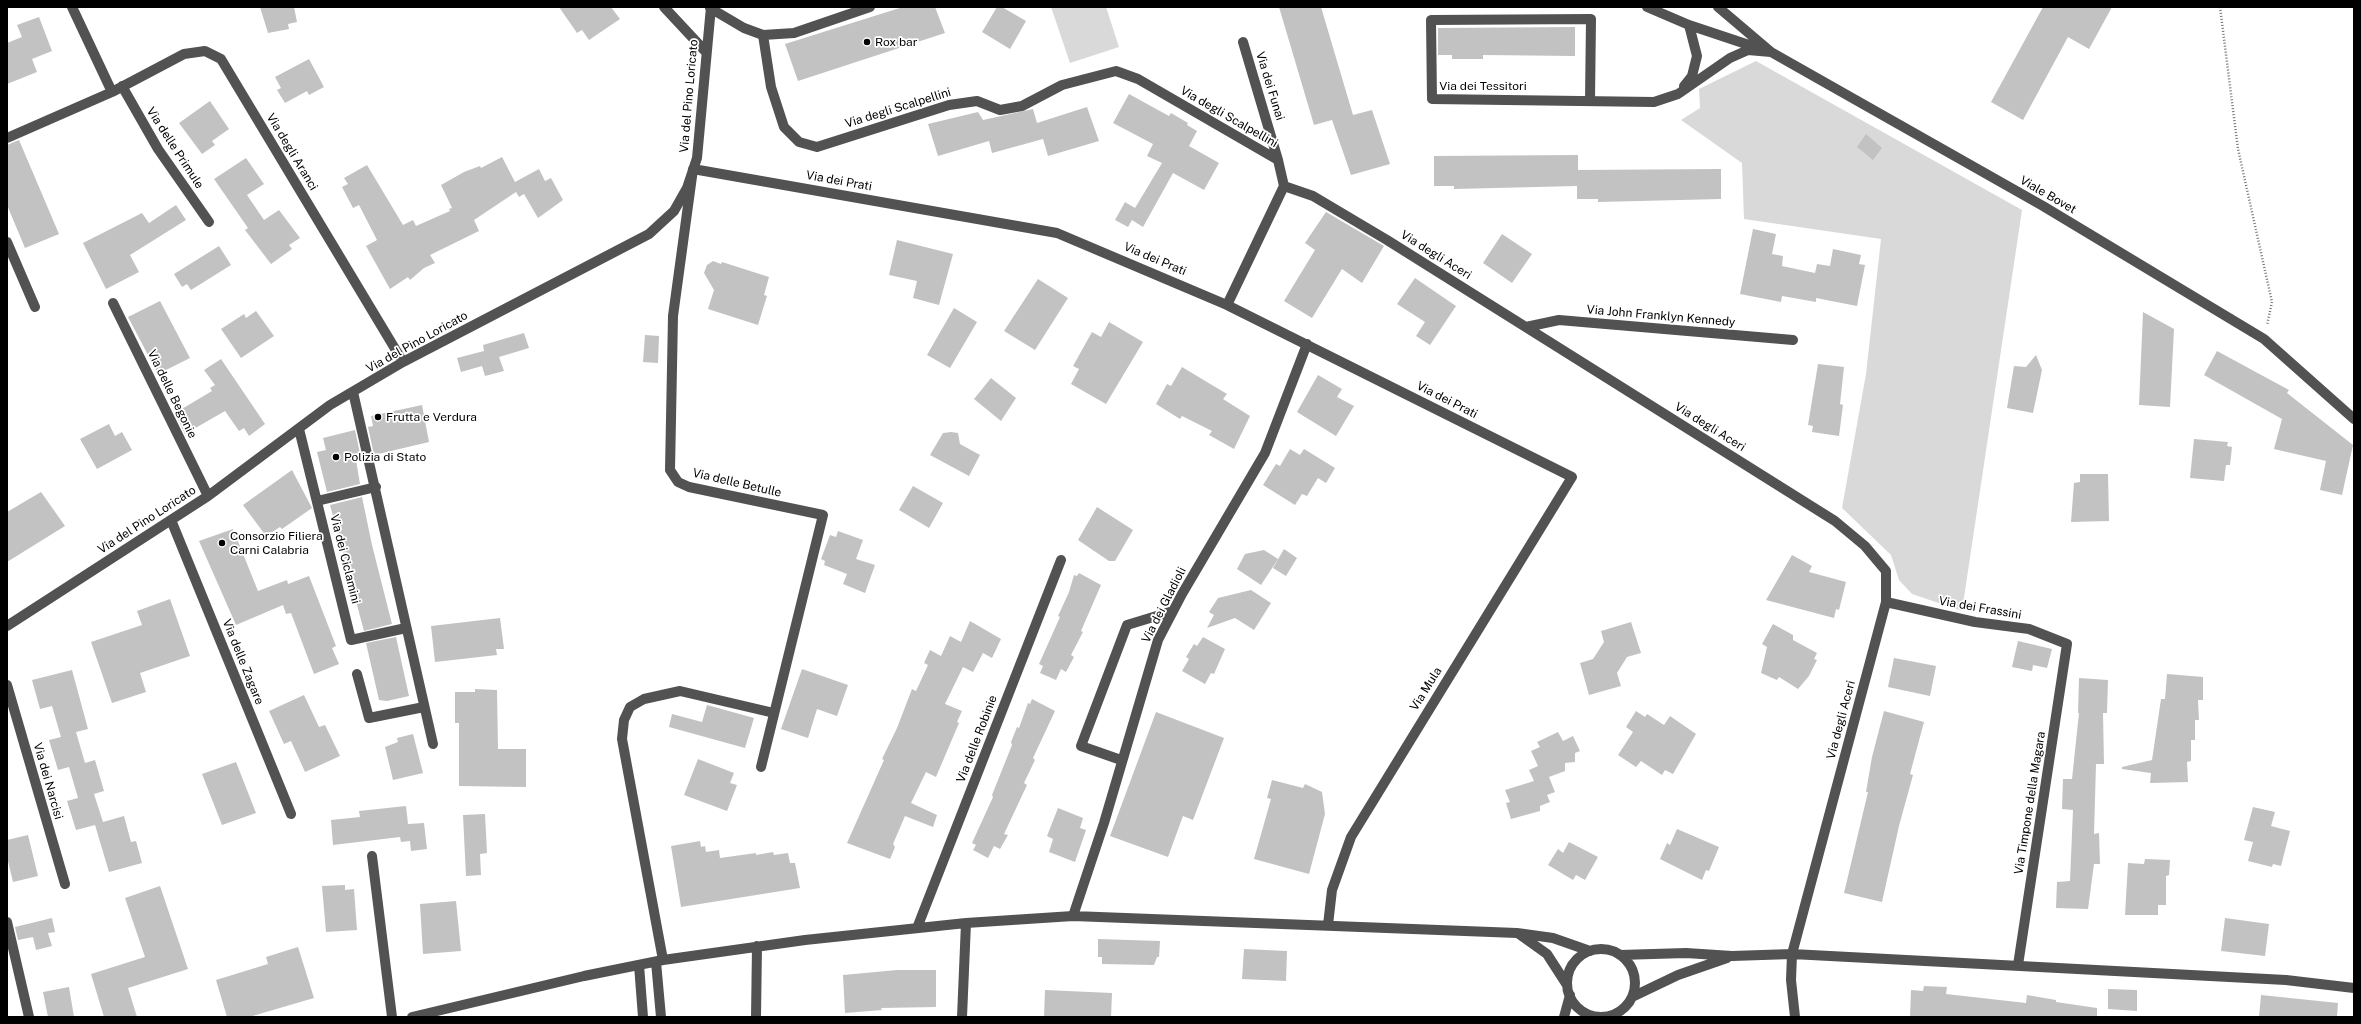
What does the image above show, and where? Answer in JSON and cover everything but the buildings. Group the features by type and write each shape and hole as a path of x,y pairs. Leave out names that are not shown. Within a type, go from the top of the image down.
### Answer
{"street":[{"path":"72,7 112,92"},
{"path":"664,7 705,51"},
{"path":"710,7 744,28 763,36 794,33 870,7"},
{"name":"Via del Pino Loricato","path":"7,626 208,496 299,429 353,392 403,362 649,234 674,211 686,188 697,158 705,51 710,7"},
{"path":"1647,7 1689,24 1770,52"},
{"name":"Viale Bovet","path":"1718,7 1770,52 2050,210 2264,339 2354,419"},
{"name":"Via dei Tessitori","path":"1590,100 1591,19 1431,20 1432,99 1654,102 1678,94 1730,58 1748,50 1770,52"},
{"path":"1678,94 1692,76 1697,56 1689,24"},
{"name":"Via degli Scalpellini","path":"763,36 770,87 784,127 799,142 817,147 948,104 977,101 1000,110 1022,106 1062,85 1116,70 1138,79 1278,160 1284,186"},
{"name":"Via dei Funai","path":"1243,42 1278,160"},
{"name":"Via degli Aranci","path":"7,138 112,92 184,54 205,51 221,59 403,362"},
{"name":"Via delle Primule","path":"122,86 158,149 209,222"},
{"name":"Via dei Prati","path":"693,169 1056,233 1227,305 1572,477"},
{"name":"Via delle Betulle","path":"693,169 673,316 670,470 678,482 689,487 823,515 760,767"},
{"path":"1227,305 1284,186"},
{"name":"Via degli Aceri","path":"1284,186 1313,196 1387,240 1835,521 1865,546 1886,571 1886,602 1792,954 1791,980 1795,1017"},
{"path":"7,242 35,307"},
{"name":"Via delle Begonie","path":"113,303 208,496"},
{"name":"Via John Franklyn Kennedy","path":"1526,327 1559,320 1793,340"},
{"name":"Via dei Gladioli","path":"1073,916 1104,823 1121,760 1158,640 1173,611 1265,453 1307,344"},
{"path":"353,392 376,487 406,628 433,744"},
{"name":"Via dei Ciclamini","path":"299,429 351,640 406,628"},
{"name":"Via Mula","path":"1328,925 1332,890 1351,837 1572,477"},
{"path":"317,501 376,487"},
{"name":"Via delle Zagare","path":"171,520 290,814"},
{"name":"Via delle Robinie","path":"917,928 1061,560"},
{"name":"Via dei Frassini","path":"1886,602 1975,622 2028,629 2067,644"},
{"path":"1121,760 1081,746 1127,624 1173,611"},
{"name":"Via Timpone della Magara","path":"2018,965 2067,644"},
{"path":"357,674 369,718 424,707"},
{"name":"Via dei Narcisi","path":"7,685 65,884"},
{"path":"661,1017 659,961 622,739 624,720 630,707 644,699 680,690 774,713"},
{"path":"372,856 392,1017"},
{"path":"412,1017 639,965 757,946 966,923 1073,916 1517,933 1553,938 1590,951"},
{"path":"7,922 29,1017"},
{"path":"962,1017 966,923"},
{"path":"1517,933 1547,954 1567,985 1570,995 1583,1012 1602,1017 1620,1011 1632,996 1635,988 1633,974 1627,961 1620,955 1611,951 1601,950 1590,951 1580,956 1573,964 1567,985"},
{"path":"756,1017 757,946"},
{"path":"1620,955 1686,953 1732,956 1792,954 2286,980 2354,988"},
{"path":"1632,996 1678,975 1732,956"},
{"path":"639,965 643,1017"},
{"path":"1564,1017 1570,995"}],"path":[{"path":"2220,7 2238,149 2272,302 2264,339"}],"shaded area":[{"path":"1051,7 1106,7 1119,47 1070,63"},
{"path":"1756,61 2022,210 1962,611 1912,594 1899,580 1891,555 1842,508 1866,374 1881,239 1744,219 1742,163 1681,120 1700,108 1699,89"}],"place":[{"name":"Rox bar","path":"867,42"},
{"name":"Frutta e Verdura","path":"378,417"},
{"name":"Polizia di Stato","path":"336,457"},
{"name":"Consorzio Filiera Carni Calabria","path":"222,543"}]}
